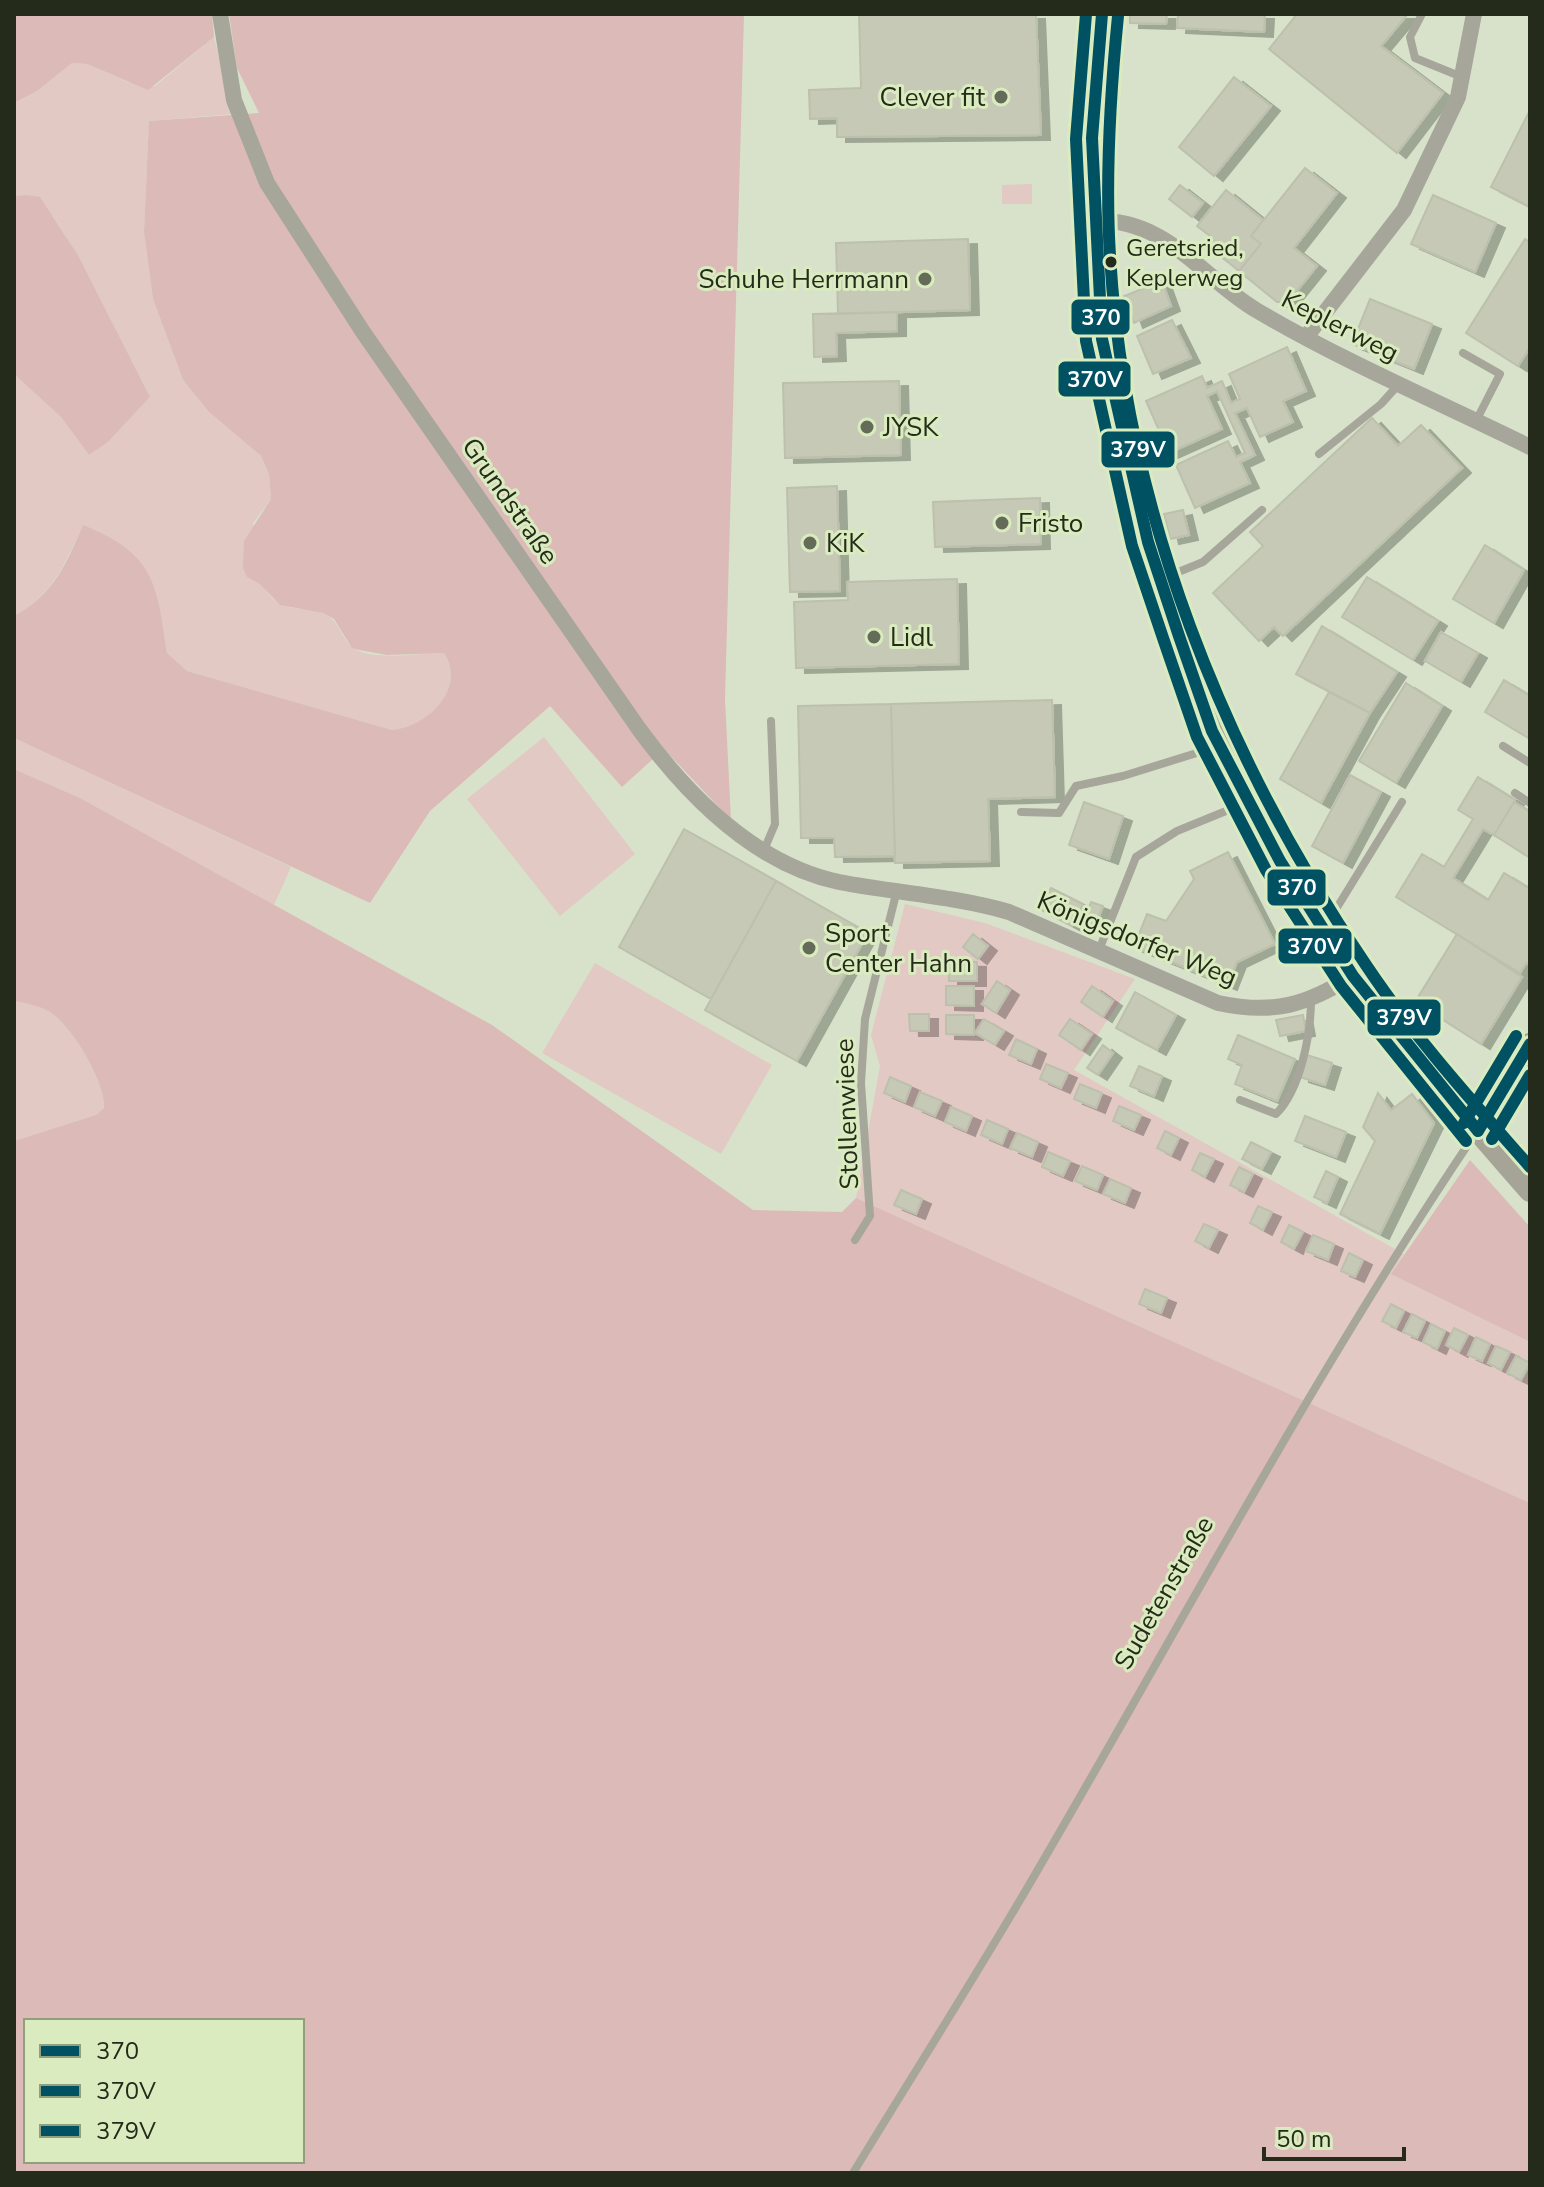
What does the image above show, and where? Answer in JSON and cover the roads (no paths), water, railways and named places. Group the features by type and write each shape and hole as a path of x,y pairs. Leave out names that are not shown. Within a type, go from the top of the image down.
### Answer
{"street":[{"name":"Grundstraße","path":"220,14 234,100 248,143 267,183 363,332 666,767 729,829 764,850 838,881 898,889"},
{"path":"1102,14 1092,138 1102,339 1125,451 1160,580 1220,746 1280,861 1353,976 1530,1191"},
{"path":"1306,337 1404,210 1448,123 1462,77 1474,14"},
{"name":"Keplerweg","path":"1095,220 1120,220 1152,232 1191,256 1253,308 1530,447"},
{"name":"Königsdorfer Weg","path":"898,889 974,902 1009,912 1218,1003 1248,1010 1277,1009 1311,999 1353,976"},
{"name":"Sudetenstraße","path":"1478,1131 1530,1044"}],"lane":[{"path":"1422,14 1410,37 1415,58 1462,77"},
{"path":"1463,353 1500,374 1476,421"},
{"path":"1319,454 1381,404 1399,383"},
{"path":"1160,580 1203,562 1262,510"},
{"path":"764,850 773,837 775,824 771,721"},
{"path":"1021,812 1059,813 1076,786 1123,776 1220,746"},
{"path":"1503,746 1530,763"},
{"path":"1515,793 1530,803"},
{"path":"1099,951 1131,867 1145,848 1249,801"},
{"path":"1323,929 1402,802"},
{"name":"Stollenwiese","path":"855,1240 870,1216 861,1083 865,1019 898,889"},
{"path":"1240,1100 1276,1114 1284,1106 1308,1044 1311,999"},
{"name":"Sudetenstraße","path":"853,2173 1039,1868 1310,1393 1413,1226 1478,1131"}],"place":[{"name":"Clever fit","path":"1001,97"},
{"name":"Geretsried, Keplerweg","path":"1111,262"},
{"name":"Schuhe Herrmann","path":"925,279"},
{"name":"JYSK","path":"867,427"},
{"name":"Fristo","path":"1002,523"},
{"name":"KiK","path":"810,543"},
{"name":"Lidl","path":"874,637"},
{"name":"Sport Center Hahn","path":"809,948"}]}
